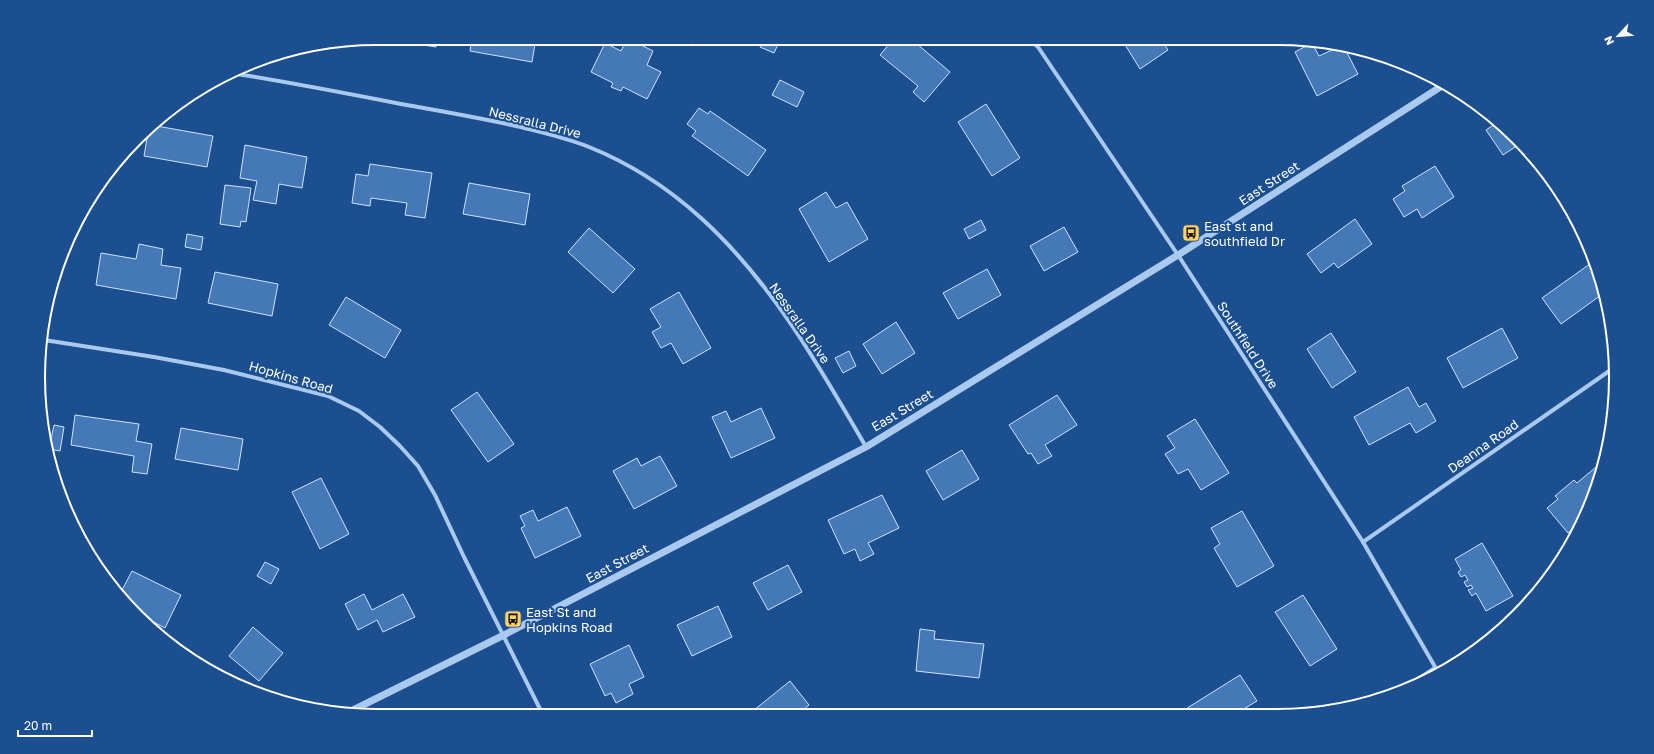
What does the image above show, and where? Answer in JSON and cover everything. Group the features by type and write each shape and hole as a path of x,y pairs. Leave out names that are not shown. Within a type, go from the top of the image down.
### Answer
{"street":[{"name":"Southfield Drive","path":"1036,45 1178,255 1363,542 1435,668"},
{"name":"Nessralla Drive","path":"240,75 466,115 530,129 588,146 628,166 666,190 701,218 736,253 796,332 821,370 866,447"},
{"name":"East Street","path":"357,708 504,635 866,447 1178,255 1440,87"},
{"name":"Hopkins Road","path":"47,341 175,360 259,377 328,396 359,411 386,432 418,466 435,495 540,709"},
{"name":"Deanna Road","path":"1363,542 1609,371"},
{"path":"1425,674 1435,668"}],"building":[{"path":"424,45 436,45 436,47"},
{"path":"471,45 535,45 532,62 470,51"},
{"path":"604,45 609,45 621,51 624,45 641,45 653,51 647,65 661,72 647,99 623,87 621,91 611,87 613,83 591,72"},
{"path":"761,45 778,45 774,53 760,47"},
{"path":"888,45 918,45 950,72 924,102 913,92 918,86 880,55"},
{"path":"1125,45 1165,45 1168,50 1140,69"},
{"path":"1305,47 1314,47 1319,56 1333,50 1347,52 1358,74 1317,96 1295,52"},
{"path":"780,80 804,92 797,107 772,95"},
{"path":"986,104 1020,158 992,176 958,122"},
{"path":"699,108 708,114 710,111 766,150 748,176 692,136 696,131 687,124"},
{"path":"1493,125 1516,146 1503,155 1486,130"},
{"path":"159,126 213,136 207,167 144,156 147,137"},
{"path":"245,145 307,157 302,188 279,184 276,204 253,200 257,181 240,178"},
{"path":"370,164 432,173 425,218 405,215 407,203 371,198 370,206 352,203 356,174 368,176"},
{"path":"1435,166 1454,197 1422,218 1417,209 1404,217 1393,199 1405,191 1402,186"},
{"path":"469,183 530,194 525,225 463,214"},
{"path":"225,185 251,188 246,222 241,221 240,227 220,224"},
{"path":"826,192 836,208 847,202 868,239 829,262 799,209"},
{"path":"1355,219 1372,244 1338,268 1334,263 1321,273 1307,254"},
{"path":"981,220 986,230 969,239 964,229"},
{"path":"1064,227 1078,252 1044,271 1030,246"},
{"path":"589,228 635,269 613,293 568,252"},
{"path":"187,234 203,237 201,250 185,247"},
{"path":"139,244 163,249 161,265 181,268 176,299 96,285 101,253 136,259"},
{"path":"1589,265 1599,296 1561,324 1542,298"},
{"path":"987,269 1001,295 958,319 943,293"},
{"path":"215,272 278,284 272,316 208,303"},
{"path":"679,292 711,348 683,364 671,343 661,348 652,332 661,327 650,309"},
{"path":"346,297 401,330 385,358 329,325"},
{"path":"896,322 915,353 882,374 863,344"},
{"path":"1502,328 1518,358 1463,388 1447,358"},
{"path":"1331,333 1356,372 1332,388 1307,349"},
{"path":"849,351 856,366 843,373 835,358"},
{"path":"1408,387 1419,407 1426,403 1436,421 1416,433 1410,423 1369,445 1354,417"},
{"path":"477,392 514,444 488,462 451,410"},
{"path":"1057,395 1077,425 1045,445 1052,456 1038,464 1031,453 1028,454 1009,425"},
{"path":"761,408 775,438 731,458 712,417 726,411 731,422"},
{"path":"75,415 139,424 136,441 152,444 147,474 132,472 134,456 71,445"},
{"path":"1195,419 1229,473 1201,490 1188,469 1178,474 1165,454 1175,448 1167,436"},
{"path":"54,425 64,427 60,451 53,450 51,440"},
{"path":"181,428 243,439 238,470 175,459"},
{"path":"962,450 979,479 943,500 926,471"},
{"path":"660,456 677,486 634,509 613,471 637,458 641,466"},
{"path":"1596,467 1584,504 1572,529 1568,533 1547,508 1558,499 1555,496 1574,480 1577,483"},
{"path":"321,478 349,534 320,549 292,492"},
{"path":"882,495 899,528 868,543 874,554 860,561 855,549 844,554 828,520"},
{"path":"567,507 581,536 535,558 521,528 525,526 520,516 533,510 538,521"},
{"path":"1242,511 1274,566 1237,587 1214,548 1220,544 1211,528"},
{"path":"1482,543 1513,596 1486,611 1476,593 1472,596 1468,590 1473,588 1471,585 1467,587 1464,582 1468,580 1465,575 1461,577 1458,572 1461,570 1455,559"},
{"path":"265,562 279,569 271,584 257,576"},
{"path":"788,565 802,592 768,610 753,583"},
{"path":"132,571 181,595 165,628 152,621 122,590"},
{"path":"364,594 372,610 403,594 415,617 383,632 377,620 358,630 345,604"},
{"path":"1303,595 1337,649 1310,666 1275,612"},
{"path":"718,606 732,637 692,656 677,625"},
{"path":"253,627 283,653 259,681 229,656"},
{"path":"920,629 935,631 934,639 984,644 979,678 916,671"},
{"path":"629,645 644,677 629,684 633,694 616,703 611,693 605,696 590,664"},
{"path":"1240,675 1257,701 1244,709 1186,709"},
{"path":"790,681 809,705 804,709 755,709"}],"place":[{"name":"East st and southfield Dr","path":"1191,233"},
{"name":"East St and Hopkins Road","path":"513,619"}]}
